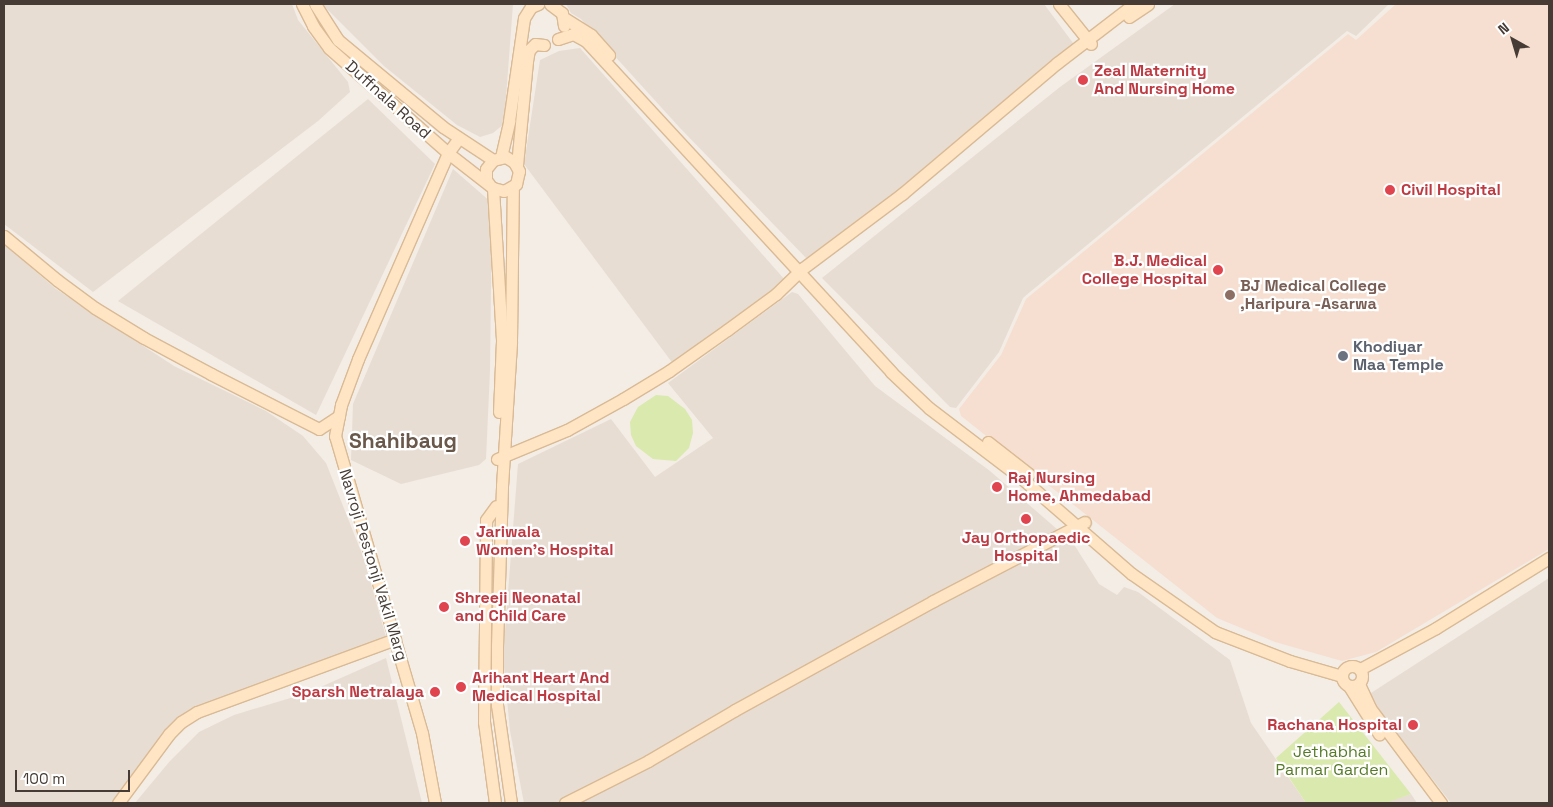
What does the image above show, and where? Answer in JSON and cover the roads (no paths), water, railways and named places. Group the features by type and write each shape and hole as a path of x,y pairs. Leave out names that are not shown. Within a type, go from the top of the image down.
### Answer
{"main road":[{"name":"Duffnala Road","path":"302,4 313,26 329,48 448,153 491,186"},
{"path":"315,4 338,40 458,138 497,159 510,159 517,166"},
{"path":"510,803 497,705 502,341 491,186 486,174 497,159 509,121 525,4"},
{"path":"523,22 531,7 538,4"},
{"path":"550,4 558,8 564,18 591,35 800,273"},
{"path":"1059,4 1089,42"},
{"path":"501,458 567,430 670,371 776,294 800,273 902,194 1134,4"},
{"path":"1089,42 1148,4"},
{"path":"558,39 564,29 564,18"},
{"path":"523,22 531,41 544,45"},
{"path":"504,803 491,705 491,646 496,506 511,341 514,187 520,177 517,166 529,50 536,44 544,45 573,34 586,41 800,273 932,400 1010,458 1136,570 1220,626 1266,646 1343,673"},
{"name":"Navroji Pestonji Vakil Marg","path":"435,803 422,733 335,436 339,416 362,351 448,153 458,138"},
{"path":"491,186 504,191 514,187"},
{"path":"4,236 72,291 144,338 319,429 339,452"},
{"path":"319,429 339,416"},
{"path":"495,803 484,722 486,520 496,506"},
{"path":"565,803 648,761 735,710 933,601 1082,524"},
{"path":"1358,679 1549,558"},
{"path":"1441,803 1370,708 1358,679 1352,665 1343,673 1343,682 1358,679 1444,630 1549,566"},
{"path":"118,803 169,734 181,722 197,712 395,639"},
{"path":"1358,679 1365,714 1431,803"}],"place":[{"name":"Zeal Maternity And Nursing Home","path":"1083,80"},
{"name":"Civil Hospital","path":"1390,190"},
{"name":"B.J. Medical College Hospital","path":"1218,270"},
{"name":"BJ Medical College ,Haripura -Asarwa","path":"1230,295"},
{"name":"Khodiyar Maa Temple","path":"1343,356"},
{"name":"Raj Nursing Home, Ahmedabad","path":"997,487"},
{"name":"Jay Orthopaedic Hospital","path":"1026,519"},
{"name":"Jariwala Women's Hospital","path":"465,541"},
{"name":"Shreeji Neonatal and Child Care","path":"444,607"},
{"name":"Arihant Heart And Medical Hospital","path":"461,687"},
{"name":"Sparsh Netralaya","path":"435,692"},
{"name":"Rachana Hospital","path":"1413,725"}],"district":[{"name":"Shahibaug","path":"403,441"}],"park label":[{"name":"Jethabhai Parmar Garden","path":"1332,761"}]}
